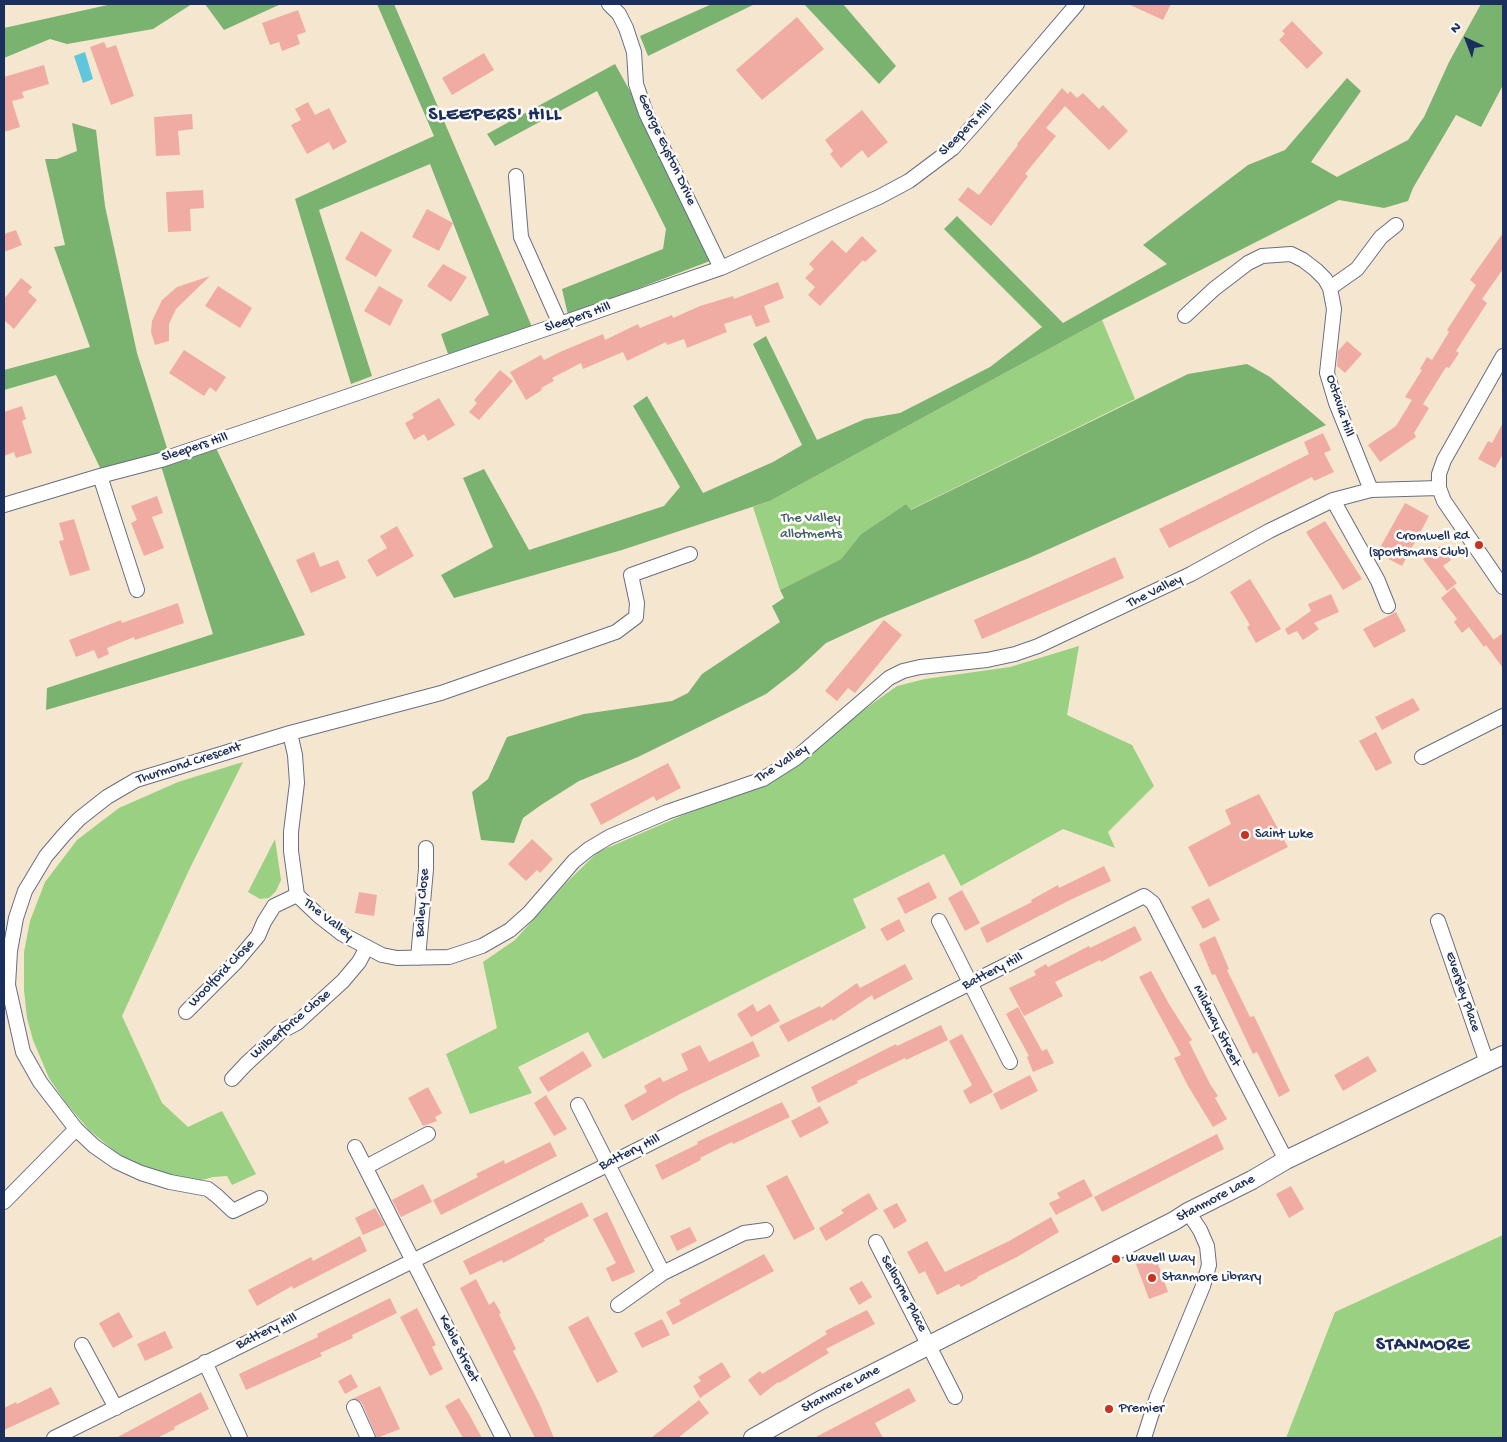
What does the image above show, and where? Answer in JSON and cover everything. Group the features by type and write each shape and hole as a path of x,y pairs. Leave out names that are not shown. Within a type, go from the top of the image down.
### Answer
{"street":[{"name":"George Eyston Drive","path":"609,4 619,14 626,28 634,52 636,84 646,113 721,268"},
{"name":"Sleepers Hill","path":"5,508 100,476 184,452 721,268 879,197 909,181 953,148 1077,4"},
{"path":"516,176 521,237 560,324"},
{"path":"1185,316 1214,289 1248,263 1262,256 1291,254 1316,270 1325,279 1330,288 1357,269 1381,237 1396,225"},
{"name":"Octavia Hill","path":"1330,288 1334,309 1327,373 1336,403 1371,490"},
{"path":"1503,356 1444,460 1439,474 1439,488 1444,501 1503,587"},
{"path":"100,476 137,590"},
{"name":"The Valley","path":"290,733 295,755 297,783 291,841 297,895 342,934 382,956 397,958 449,957 482,946 510,930 529,913 574,861 589,848 666,812 763,779 796,758 889,678 903,671 920,667 987,660 1015,654 1038,646 1191,574 1269,531 1333,500 1371,490 1439,488"},
{"path":"1333,500 1378,581 1388,606"},
{"name":"Thurmond Crescent","path":"260,1198 233,1210 208,1189 193,1188 141,1173 117,1162 94,1146 76,1129 40,1082 23,1052 8,985 10,950 16,918 25,892 46,856 79,819 107,797 136,780 290,733 441,693 616,632 636,617 637,603 631,575 690,554"},
{"path":"1422,757 1503,716"},
{"name":"Bailey Close","path":"418,958 426,870 426,848"},
{"name":"Woolford Close","path":"186,1012 236,962 258,936 274,906 297,895"},
{"name":"Battery Hill","path":"54,1438 607,1165 1144,896"},
{"name":"Mildmay Street","path":"1144,896 1153,903 1286,1160"},
{"path":"939,921 1010,1062"},
{"name":"Eversley Place","path":"1438,921 1487,1063"},
{"name":"Wilberforce Close","path":"232,1079 280,1032 297,1023 343,981 359,962 366,948"},
{"name":"Stanmore Lane","path":"754,1438 820,1400 1166,1226 1188,1212 1252,1180 1286,1160 1503,1055"},
{"path":"578,1105 663,1273"},
{"path":"4,1202 76,1129"},
{"path":"366,1167 428,1134"},
{"name":"Keble Street","path":"355,1147 503,1438"},
{"path":"1144,1438 1157,1397 1203,1286 1209,1265 1207,1246 1200,1230 1188,1212"},
{"path":"618,1304 663,1273 744,1233 766,1230"},
{"name":"Selborne Place","path":"876,1242 930,1345"},
{"path":"82,1345 116,1408"},
{"path":"930,1345 955,1397"},
{"path":"205,1362 240,1438"},
{"path":"354,1407 368,1438"}],"green space":[{"path":"112,4 192,4 153,29 67,44 50,39 4,58 4,28"},
{"path":"205,4 281,4 224,30"},
{"path":"377,4 394,4 532,327 448,354 441,334 489,315 430,164 319,210 372,376 351,384 295,199 434,136"},
{"path":"712,4 755,4 648,56 640,36"},
{"path":"804,4 843,4 896,66 879,84"},
{"path":"1481,4 1503,4 1503,85 1481,127 1456,115 1413,188 1408,201 1384,208 1339,200 1102,320 770,501 622,550 454,598 441,575 493,547 463,478 484,469 529,550 664,506 680,487 633,406 647,396 703,493 773,462 802,445 753,344 766,336 817,440 865,419 900,413 990,367 1042,327 944,229 957,216 1063,323 1167,264 1143,245 1248,165 1285,150 1347,78 1361,91 1311,162 1337,177 1408,140 1424,117 1449,62"},
{"path":"615,64 635,100 710,261 568,315 562,289 663,249 666,229 597,91 495,146 487,134"},
{"path":"72,123 96,130 105,206 137,353 167,448 166,452 102,472 56,375 4,390 4,370 90,347 54,247 65,245 45,159 57,159 77,151"},
{"name":"The Valley allotments","path":"1102,320 1135,399 910,510 906,504 861,534 841,559 780,590 753,507 770,501"},
{"path":"1247,364 1270,377 1326,425 1029,558 878,619 826,643 797,670 766,694 638,757 579,781 541,805 523,818 514,843 481,840 472,792 488,779 507,737 584,714 672,701 688,693 702,674 780,622 772,606 784,598 780,590 841,559 861,534 906,504 911,510 1188,374"},
{"path":"216,448 305,635 46,710 47,688 213,634 161,466"},
{"path":"1079,646 1067,715 1132,745 1154,786 1108,832 1115,848 1063,829 961,886 944,854 853,899 866,928 603,1059 588,1032 518,1067 532,1093 470,1114 446,1054 497,1028 483,962 515,940 565,884 598,852 688,813 767,785 790,770 862,711 897,686 925,679 1010,667"},
{"path":"243,762 189,870 122,1016 162,1103 188,1127 222,1111 256,1174 232,1185 227,1176 198,1181 167,1175 122,1157 89,1130 66,1103 49,1078 33,1040 27,1018 24,990 24,952 30,921 45,882 77,840 119,808 178,782"},
{"path":"275,839 281,880 276,891 269,898 260,899 248,892"},
{"path":"1503,1235 1503,1438 1286,1438 1335,1312"}],"water":[{"path":"85,52 93,79 83,83 74,56"}],"building":[{"path":"1128,4 1171,4 1163,20"},
{"path":"298,10 306,32 297,35 300,44 282,51 279,42 270,45 262,23"},
{"path":"797,17 824,49 762,100 736,70"},
{"path":"1292,21 1323,53 1307,69 1279,40 1285,34 1282,31"},
{"path":"104,42 107,48 116,45 134,96 111,105 90,47"},
{"path":"484,53 494,70 452,95 442,78"},
{"path":"44,65 49,84 22,92 24,98 12,101 20,127 4,132 4,77"},
{"path":"1062,88 1068,94 1070,91 1077,98 1083,93 1099,109 1103,105 1128,131 1109,150 1065,106 1046,128 1056,136 1025,174 1028,176 991,226 958,200 968,187 979,195"},
{"path":"308,102 315,115 329,108 347,142 333,150 329,142 307,154 291,125 301,120 295,109"},
{"path":"862,110 888,142 868,158 862,150 841,168 830,154 833,151 825,140"},
{"path":"192,114 193,129 178,131 180,155 156,156 154,117"},
{"path":"203,190 204,208 190,209 191,231 168,232 166,192"},
{"path":"427,209 453,223 439,251 412,237"},
{"path":"16,230 22,245 4,252 4,234"},
{"path":"361,231 392,250 376,277 345,259"},
{"path":"1503,233 1503,269 1482,299 1487,303 1456,351 1459,353 1449,368 1446,367 1423,404 1429,408 1414,433 1416,437 1380,462 1368,445 1396,426 1412,400 1405,397 1422,370 1420,369 1427,357 1432,360 1449,332 1447,330 1476,285 1470,280"},
{"path":"862,236 877,251 865,262 863,260 820,306 808,295 815,287 805,278 814,269 809,264 832,240 846,253"},
{"path":"443,264 467,277 451,302 427,286"},
{"path":"210,276 176,309 169,324 169,341 155,345 151,332 152,321 162,300 177,287"},
{"path":"21,278 32,287 28,292 37,300 14,329 4,320 4,299"},
{"path":"778,282 784,298 764,306 770,322 756,327 751,315 724,324 727,332 687,348 684,339 667,345 666,342 627,361 623,352 583,369 581,363 552,378 554,381 541,388 542,390 526,400 510,372 541,355 544,360 603,334 605,340 638,324 640,328 672,315 673,318 700,306 733,296 734,299"},
{"path":"218,286 252,308 240,328 205,306"},
{"path":"379,286 403,300 390,326 364,311"},
{"path":"1347,341 1362,354 1345,373 1337,366 1338,351"},
{"path":"184,350 226,377 216,392 210,387 204,396 169,373"},
{"path":"500,370 513,381 479,420 469,412 477,403 474,400"},
{"path":"439,398 455,425 428,441 424,434 414,440 405,423 414,418 412,414"},
{"path":"22,406 26,419 22,421 32,453 16,458 14,452 4,456 4,412"},
{"path":"1503,423 1503,454 1495,468 1478,459 1488,441 1492,443"},
{"path":"1323,433 1331,450 1324,453 1334,472 1314,481 1312,477 1169,548 1159,529 1309,454 1304,442"},
{"path":"157,496 163,513 152,517 164,548 144,556 131,523 137,520 131,506"},
{"path":"1405,503 1429,516 1402,566 1377,553"},
{"path":"74,519 90,570 70,576 59,541 64,540 59,523"},
{"path":"1325,521 1362,579 1343,590 1306,532"},
{"path":"397,526 414,556 377,577 367,560 387,548 380,536"},
{"path":"1440,546 1451,560 1443,566 1457,583 1447,591 1423,559"},
{"path":"314,552 320,567 338,560 346,578 311,593 296,560"},
{"path":"1115,557 1124,578 982,639 974,620"},
{"path":"1250,579 1281,629 1256,643 1247,627 1250,625 1230,592"},
{"path":"1454,587 1494,640 1503,633 1503,668 1486,645 1484,647 1469,627 1462,633 1454,622 1457,619 1441,598"},
{"path":"1331,594 1339,612 1314,623 1319,629 1303,640 1297,631 1288,635 1285,629 1311,611 1308,604"},
{"path":"178,603 184,623 135,640 134,637 107,648 109,654 98,659 94,650 76,657 69,640 121,620 122,623"},
{"path":"1396,612 1406,631 1374,648 1363,629"},
{"path":"884,620 902,635 855,693 848,688 837,701 825,691"},
{"path":"1413,698 1420,710 1382,730 1375,717"},
{"path":"1376,732 1392,763 1376,771 1359,741"},
{"path":"668,763 681,788 656,801 654,796 601,825 590,804"},
{"name":"Saint Luke","path":"1259,794 1288,847 1209,887 1188,847 1231,824 1225,810"},
{"path":"532,839 553,859 540,873 537,870 526,881 508,864"},
{"path":"1104,866 1111,881 987,943 980,928 1032,902 1031,900 1058,885 1059,888"},
{"path":"929,882 937,898 905,914 897,898"},
{"path":"962,890 980,923 965,931 948,898"},
{"path":"359,892 377,895 374,916 355,913"},
{"path":"1209,898 1220,920 1203,929 1191,907"},
{"path":"899,919 905,931 887,941 880,929"},
{"path":"1135,926 1142,940 1101,962 1100,960 1055,982 1063,996 1024,1016 1009,988 1036,975 1034,971 1046,964 1048,967 1089,946 1090,948"},
{"path":"1215,936 1229,969 1227,970 1250,1017 1254,1016 1290,1091 1279,1097 1257,1052 1253,1054 1215,974 1212,975 1199,944"},
{"path":"905,964 913,979 874,1000 872,995 833,1021 832,1019 788,1042 779,1026 820,1006 821,1008 857,983 860,988"},
{"path":"1151,971 1192,1040 1189,1042 1218,1096 1215,1098 1227,1119 1213,1127 1188,1086 1174,1058 1181,1055 1139,977"},
{"path":"753,1004 757,1012 770,1004 780,1021 751,1037 737,1014"},
{"path":"1018,1007 1042,1051 1047,1049 1054,1063 1033,1072 1027,1057 1029,1056 1006,1014"},
{"path":"941,1025 948,1040 857,1081 858,1083 818,1103 811,1087 896,1044 897,1046"},
{"path":"962,1034 993,1092 970,1104 963,1091 972,1085 949,1041"},
{"path":"753,1041 760,1056 680,1094 632,1121 624,1105 647,1092 644,1086 660,1077 663,1082 688,1070 681,1054 700,1045 709,1062"},
{"path":"583,1051 592,1066 548,1092 539,1078"},
{"path":"1368,1056 1377,1071 1343,1091 1334,1075"},
{"path":"1030,1075 1038,1091 1001,1110 993,1094"},
{"path":"428,1087 442,1113 435,1117 437,1121 423,1126 408,1098"},
{"path":"546,1095 567,1129 554,1136 534,1103"},
{"path":"782,1102 790,1117 733,1144 732,1142 662,1180 655,1165 698,1144 697,1142"},
{"path":"820,1106 829,1123 800,1138 791,1121"},
{"path":"1217,1134 1224,1149 1102,1212 1094,1197"},
{"path":"550,1142 557,1156 441,1215 433,1200 478,1177 476,1174 504,1160 505,1164"},
{"path":"787,1175 815,1229 794,1240 766,1186"},
{"path":"1084,1179 1093,1196 1056,1215 1049,1203 1060,1198 1057,1193"},
{"path":"423,1184 432,1202 401,1217 392,1200"},
{"path":"1291,1186 1304,1209 1289,1218 1276,1194"},
{"path":"869,1193 878,1209 826,1241 819,1228 844,1213 841,1210"},
{"path":"582,1202 589,1216 503,1263 502,1260 470,1275 463,1261"},
{"path":"897,1203 907,1221 894,1229 883,1210"},
{"path":"375,1208 385,1225 363,1235 355,1218"},
{"path":"607,1212 635,1272 612,1282 606,1268 616,1263 593,1219"},
{"path":"1051,1217 1059,1232 961,1287 959,1284 937,1295 925,1271 919,1274 907,1252 927,1241 945,1272 1009,1241"},
{"path":"690,1227 697,1241 677,1251 670,1236"},
{"path":"360,1236 367,1251 293,1289 292,1286 257,1306 248,1290 311,1257 313,1261"},
{"path":"764,1254 774,1271 673,1325 666,1312 681,1304 679,1300"},
{"name":"Stanmore Library","path":"1156,1258 1168,1292 1149,1299 1136,1264"},
{"path":"476,1279 489,1305 494,1301 501,1313 499,1314 516,1349 513,1351 554,1438 535,1438 460,1288"},
{"path":"862,1281 872,1297 859,1305 849,1288"},
{"path":"390,1298 397,1313 352,1335 353,1338 320,1353 322,1356 246,1390 239,1374 318,1337 317,1334"},
{"path":"417,1308 436,1345 432,1347 443,1369 430,1376 400,1317"},
{"path":"867,1310 875,1324 826,1349 829,1353 778,1382 760,1396 748,1380 760,1371 762,1374 827,1334 825,1331"},
{"path":"119,1312 133,1337 113,1348 99,1323"},
{"path":"588,1316 618,1372 597,1383 568,1327"},
{"path":"662,1319 670,1335 642,1348 634,1333"},
{"path":"165,1331 173,1348 145,1361 137,1344"},
{"path":"722,1362 731,1377 700,1398 693,1386 701,1381 698,1377"},
{"path":"351,1374 358,1387 345,1394 338,1381"},
{"path":"380,1386 400,1429 377,1438 362,1403 359,1400 352,1399"},
{"path":"51,1387 60,1404 4,1430 4,1408 16,1402 17,1404"},
{"path":"909,1388 916,1401 875,1423 883,1438 814,1438"},
{"path":"201,1392 209,1409 174,1427 175,1429 157,1438 116,1438"},
{"path":"459,1398 482,1438 463,1438 445,1406"},
{"path":"699,1400 709,1413 678,1438 651,1438"}],"place":[{"name":"Cromwell Rd (sportsmans Club)","path":"1479,545"},
{"name":"Saint Luke","path":"1245,835"},
{"name":"Wavell Way","path":"1116,1259"},
{"name":"Stanmore Library","path":"1152,1278"},
{"name":"Premier","path":"1109,1409"}],"district":[{"name":"SLEEPERS' HILL","path":"495,116"},
{"name":"STANMORE","path":"1423,1346"}]}
